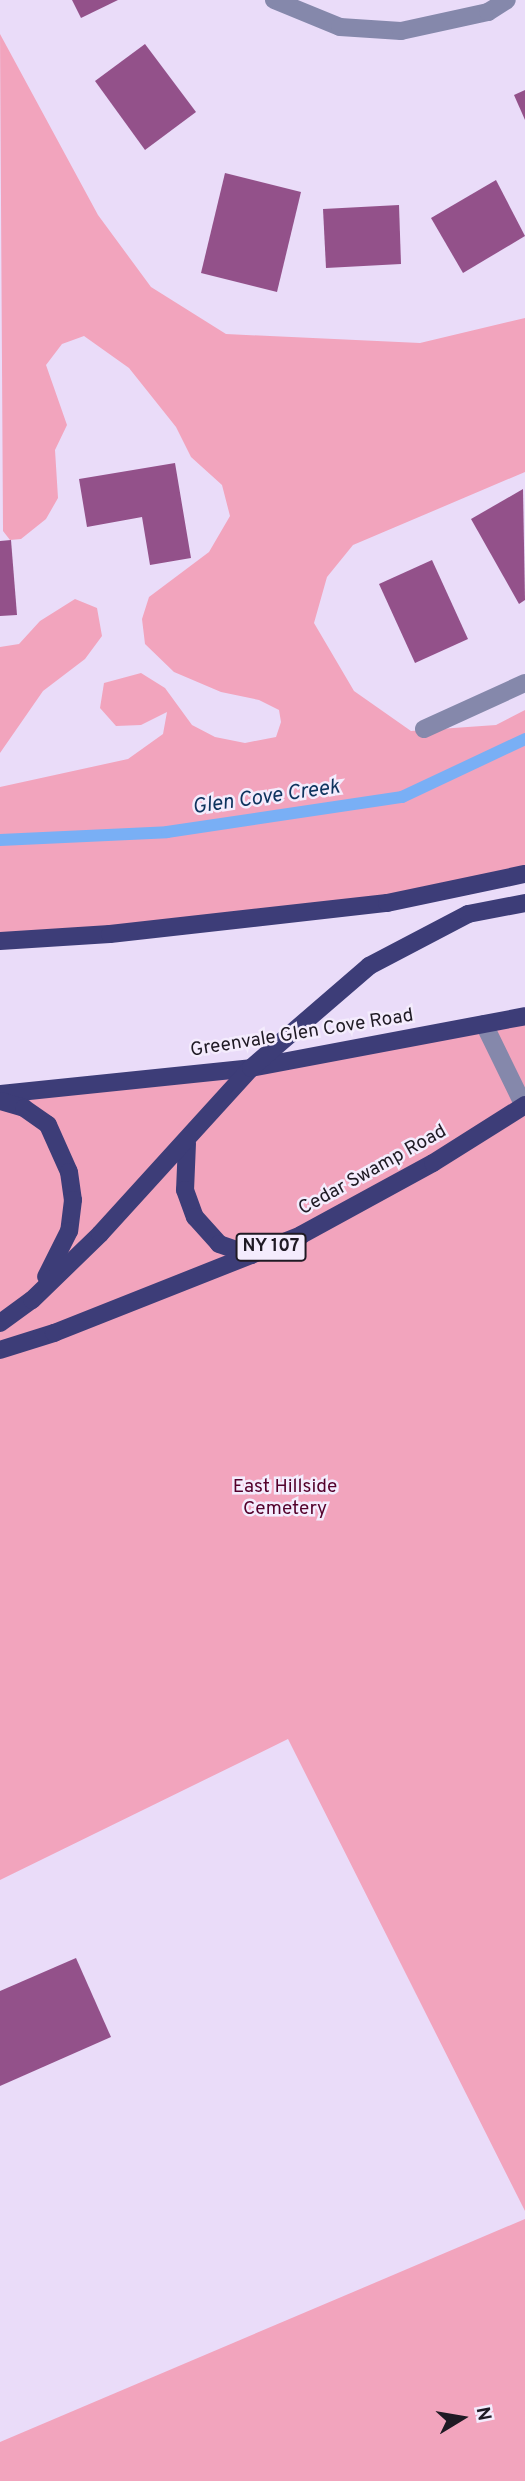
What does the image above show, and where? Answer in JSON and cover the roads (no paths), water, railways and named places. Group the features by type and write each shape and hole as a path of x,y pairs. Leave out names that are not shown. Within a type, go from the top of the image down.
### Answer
{"main road":[{"path":"0,941 110,934 387,902 525,874"},
{"path":"0,1324 32,1300 187,1143 251,1068 369,966 408,942 468,914 525,903"},
{"name":"Greenvale Glen Cove Road","path":"0,1094 251,1068 525,1016"},
{"path":"0,1101 24,1108 48,1125 69,1172 73,1200 69,1231 32,1300"},
{"name":"Cedar Swamp Road","path":"0,1350 54,1334 301,1235 421,1170 524,1105"},
{"path":"187,1143 185,1190 195,1217 219,1244 251,1255"}],"street":[{"path":"274,0 340,27 401,30 488,12 507,0"},
{"path":"424,729 525,683"},
{"path":"484,1024 524,1105"}],"waterway":[{"name":"Glen Cove Creek","path":"0,840 167,832 402,797 525,739"}],"park label":[{"name":"East Hillside Cemetery","path":"285,1499"}]}
